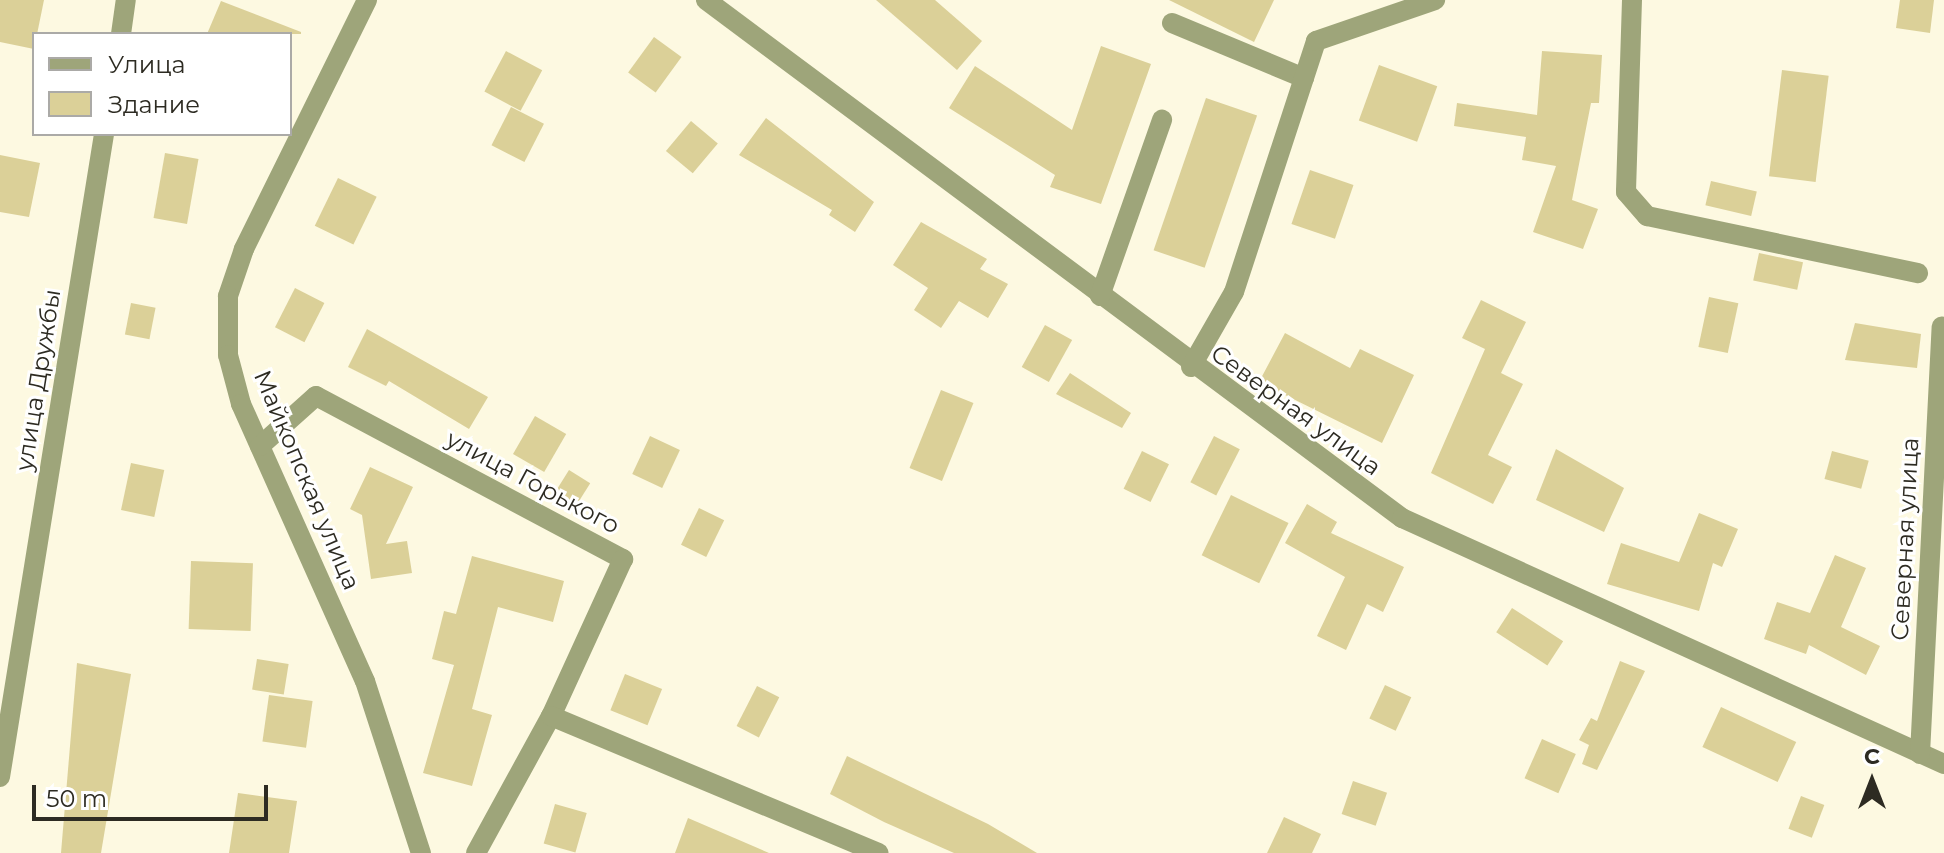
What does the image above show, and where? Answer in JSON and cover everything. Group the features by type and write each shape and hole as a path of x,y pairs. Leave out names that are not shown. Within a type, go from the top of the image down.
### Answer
{"street":[{"path":"121,32 126,0"},
{"name":"Майкопская улица","path":"367,0 228,296 228,355 260,446 365,681 421,853"},
{"name":"Северная улица","path":"706,0 1191,367 1402,518 1944,764"},
{"path":"1191,367 1234,292 1316,41 1435,0"},
{"path":"1632,0 1626,192 1647,216 1918,273"},
{"path":"1172,23 1304,78"},
{"path":"1100,296 1162,120"},
{"name":"улица Дружбы","path":"0,777 104,136"},
{"name":"Северная улица","path":"1920,754 1942,327"},
{"name":"улица Горького","path":"260,446 316,396 623,559 551,716"},
{"path":"476,853 551,716 879,853"}],"building":[{"path":"0,0 44,0 37,32 32,32 32,49 0,42"},
{"path":"876,0 935,0 982,41 957,70"},
{"path":"1169,0 1274,0 1254,42"},
{"path":"1900,0 1934,0 1930,33 1896,28"},
{"path":"221,1 301,34 292,32 208,32"},
{"path":"654,37 682,57 656,93 628,73"},
{"path":"1101,46 1151,64 1101,204 1050,187 1055,175 949,108 975,66 1072,130"},
{"path":"506,51 542,70 521,111 484,92"},
{"path":"1542,51 1602,55 1599,103 1591,103 1572,200 1598,209 1583,249 1533,232 1556,166 1522,160 1526,137 1454,126 1457,103 1537,115"},
{"path":"1379,65 1437,86 1417,142 1359,120"},
{"path":"1782,70 1829,76 1816,182 1769,176"},
{"path":"1206,98 1257,116 1205,268 1154,250"},
{"path":"511,107 544,124 524,162 491,145"},
{"path":"766,118 874,202 855,232 829,215 832,210 739,155"},
{"path":"691,121 718,143 693,173 666,151"},
{"path":"165,153 198,159 187,224 154,218"},
{"path":"0,155 40,163 29,217 0,212"},
{"path":"1310,170 1353,185 1335,239 1291,224"},
{"path":"338,178 377,197 353,244 315,226"},
{"path":"1711,181 1757,192 1751,216 1705,205"},
{"path":"921,222 987,259 980,269 1008,284 988,318 959,301 941,328 914,310 928,288 893,265"},
{"path":"1759,253 1803,262 1797,290 1753,280"},
{"path":"295,288 324,303 304,342 275,327"},
{"path":"1709,297 1738,303 1728,353 1698,347"},
{"path":"1481,300 1526,322 1501,373 1523,384 1488,455 1512,467 1493,504 1431,473 1485,349 1462,338"},
{"path":"131,303 156,308 149,339 125,334"},
{"path":"1855,323 1921,334 1917,368 1845,360"},
{"path":"1045,325 1072,340 1049,382 1022,367"},
{"path":"367,329 488,397 469,429 389,381 386,386 348,367"},
{"path":"1285,333 1350,368 1360,349 1414,375 1382,443 1259,382"},
{"path":"1070,373 1131,413 1122,428 1056,394"},
{"path":"941,390 973,403 942,481 910,468"},
{"path":"535,416 566,434 544,472 513,454"},
{"path":"650,436 680,450 662,488 632,474"},
{"path":"1214,436 1240,449 1216,495 1190,482"},
{"path":"1556,449 1624,488 1604,532 1536,500"},
{"path":"1142,451 1169,464 1151,502 1124,489"},
{"path":"1832,451 1869,461 1861,489 1824,479"},
{"path":"131,463 164,470 154,517 121,510"},
{"path":"370,467 413,487 386,544 407,541 412,573 371,579 362,515 350,509"},
{"path":"569,470 590,483 576,505 555,492"},
{"path":"1231,495 1289,523 1259,583 1202,555"},
{"path":"1307,504 1337,522 1331,533 1404,567 1383,612 1367,604 1346,650 1317,636 1345,577 1285,543"},
{"path":"699,508 724,520 706,557 681,545"},
{"path":"1699,513 1738,529 1722,567 1713,563 1699,611 1607,584 1621,543 1679,562"},
{"path":"1835,555 1866,568 1841,627 1880,646 1866,675 1809,645 1806,654 1764,639 1777,602 1810,613"},
{"path":"472,556 564,581 553,622 498,607 472,709 492,715 472,786 423,773 454,665 432,659 444,611 456,614"},
{"path":"191,561 253,563 251,631 189,629"},
{"path":"1512,608 1563,641 1547,666 1496,632"},
{"path":"257,659 289,664 284,695 252,690"},
{"path":"1620,661 1645,671 1597,770 1582,764 1589,745 1579,740 1591,718 1597,721"},
{"path":"77,663 131,674 101,853 61,853"},
{"path":"625,674 662,689 647,725 610,710"},
{"path":"1385,685 1411,697 1396,731 1369,719"},
{"path":"757,686 779,697 759,737 737,726"},
{"path":"269,695 313,701 306,748 262,742"},
{"path":"1721,707 1796,742 1778,782 1702,747"},
{"path":"1542,739 1576,754 1558,793 1525,778"},
{"path":"847,756 988,824 1037,853 954,853 884,822 830,794"},
{"path":"1353,781 1387,793 1376,826 1342,814"},
{"path":"238,793 297,801 289,853 229,853"},
{"path":"1801,796 1824,805 1812,838 1788,829"},
{"path":"555,804 587,813 575,853 544,843"},
{"path":"1284,817 1321,834 1312,853 1267,853"},
{"path":"688,818 769,853 675,853"}]}
